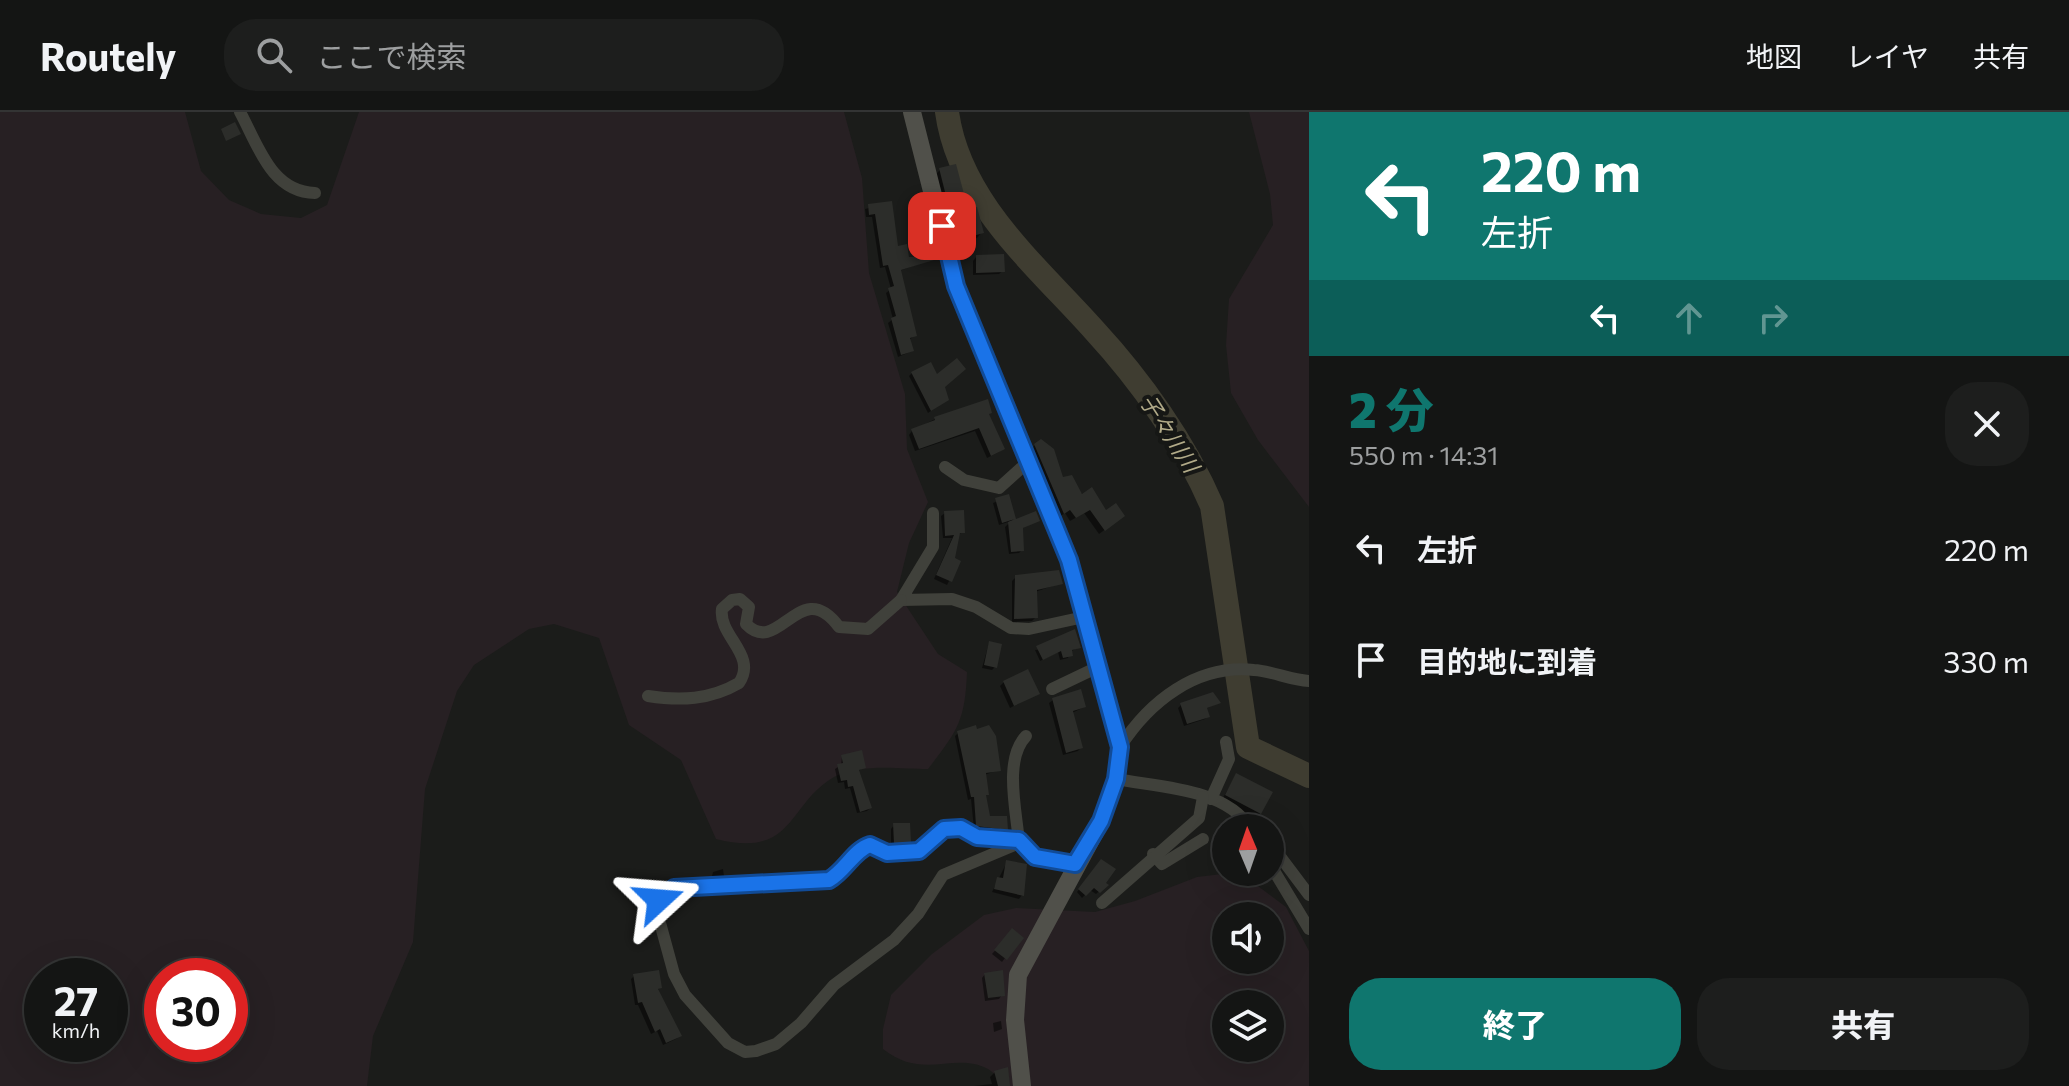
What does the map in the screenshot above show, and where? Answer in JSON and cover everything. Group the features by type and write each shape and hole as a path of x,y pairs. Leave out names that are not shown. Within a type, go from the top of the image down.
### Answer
{"street":[{"path":"240,112 274,177 299,192 315,193"},
{"path":"912,112 956,286 1069,560 1120,747 1116,779 1101,821 1075,864 1018,975 1015,1020 1022,1086"},
{"path":"945,467 964,480 999,488 1029,461"},
{"path":"648,696 678,701 715,694 739,683 745,668 742,654 721,618 722,609 732,600 746,602 749,607 746,624 756,632 772,631 796,613 814,609 826,612 839,627 868,629 901,600 933,547 933,513"},
{"path":"901,600 952,599 976,607 1011,628 1029,629 1084,617"},
{"path":"1052,689 1098,667"},
{"path":"1120,747 1139,717 1177,687 1194,679 1244,670 1309,681"},
{"path":"1019,842 1015,764 1019,744 1026,736"},
{"path":"1102,903 1153,854 1199,818 1229,759 1226,742"},
{"path":"1116,779 1207,798 1232,814"},
{"path":"1019,842 943,875 918,914 894,940 834,985 801,1023 776,1044 745,1052 728,1043 685,995 674,974 656,908 665,893 674,888 829,880 849,866 861,848 870,845 887,853 919,851 944,829 961,828 977,837 1019,842 1035,857 1075,864"},
{"path":"1153,854 1162,864 1203,839"},
{"path":"1284,860 1307,888"},
{"path":"1283,886 1309,929"}],"shaded area":[{"path":"0,112 185,112 201,171 229,200 261,214 301,218 327,205 359,112 844,112 862,178 869,273 905,394 907,449 928,502 909,543 897,592 938,654 967,672 958,724 928,769 880,768 844,773 819,788 776,835 761,842 716,839 681,760 629,725 599,638 554,624 529,629 474,665 457,691 425,789 413,942 373,1036 367,1086 0,1086"},
{"path":"1249,112 1309,112 1309,507 1258,440 1231,393 1226,345 1229,299 1273,225 1270,194"},
{"path":"1212,875 1212,886 1258,886 1279,902 1212,902 1212,974 1284,974 1284,906 1286,907 1309,951 1309,1086 1007,1086 991,1071 975,1064 912,1063 883,1049 883,1029 891,995 932,954 984,915 1016,908 1095,912 1135,901 1197,877"}],"building":[{"path":"235,122 241,134 226,141 221,129"},
{"path":"956,164 968,209 977,207 984,233 957,240 939,168"},
{"path":"892,201 898,246 907,244 909,257 934,256 934,260 901,270 917,336 910,338 914,351 901,355 891,318 896,316 888,288 894,286 888,265 883,266 875,214 869,215 868,204"},
{"path":"1004,254 1005,272 976,273 976,255"},
{"path":"957,358 966,369 945,387 949,400 931,411 911,372 931,362 937,374"},
{"path":"988,399 992,413 989,414 1005,449 991,456 979,428 919,449 911,429 935,420 934,417"},
{"path":"1041,439 1054,449 1063,477 1072,475 1082,494 1092,487 1106,510 1116,503 1125,516 1105,531 1090,510 1076,518 1070,510 1064,514 1034,444"},
{"path":"1009,494 1016,519 1036,511 1040,521 1023,528 1024,551 1011,552 1008,522 1015,519 1002,523 995,498"},
{"path":"964,510 965,533 960,533 955,558 961,561 952,582 936,575 954,535 945,536 944,511"},
{"path":"1059,570 1063,584 1037,590 1038,618 1014,619 1015,575"},
{"path":"1075,629 1081,648 1072,650 1073,656 1063,658 1061,651 1043,660 1036,646"},
{"path":"989,641 1002,644 997,668 984,665"},
{"path":"1028,669 1040,694 1014,706 1003,681"},
{"path":"1081,689 1086,707 1073,711 1083,748 1066,753 1052,698"},
{"path":"1213,692 1221,703 1207,708 1210,717 1187,724 1180,703"},
{"path":"976,725 977,729 989,725 996,736 1001,771 986,773 989,795 986,795 990,816 1007,816 1008,830 976,826 974,797 971,797 957,731"},
{"path":"862,750 866,768 859,770 872,808 860,812 853,786 848,787 847,780 841,781 837,764 843,763 841,755"},
{"path":"1236,773 1273,792 1261,814 1225,795"},
{"path":"893,823 910,823 911,842 894,844"},
{"path":"1101,859 1116,869 1106,883 1109,885 1100,893 1094,888 1086,896 1078,889"},
{"path":"1006,860 1027,864 1024,896 994,889 997,877 1003,878"},
{"path":"1012,928 1024,938 1007,960 994,950"},
{"path":"659,970 662,988 658,989 682,1036 666,1043 660,1029 655,1032 642,1002 638,1003 633,974"},
{"path":"1003,970 1005,996 988,998 984,973"},
{"path":"1008,1067 1010,1086 998,1086 994,1071"}],"waterway":[{"name":"子々川川","path":"947,112 954,145 984,204 1026,257 1128,370 1189,459 1212,506 1248,747 1309,776"}],"route":[{"path":"659,900 674,888 743,882 829,880 842,873 861,848 870,845 887,853 919,851 944,829 961,828 977,837 1019,840 1028,854 1075,864 1101,821 1116,779 1120,747 1069,560 956,286 942,226"}]}
